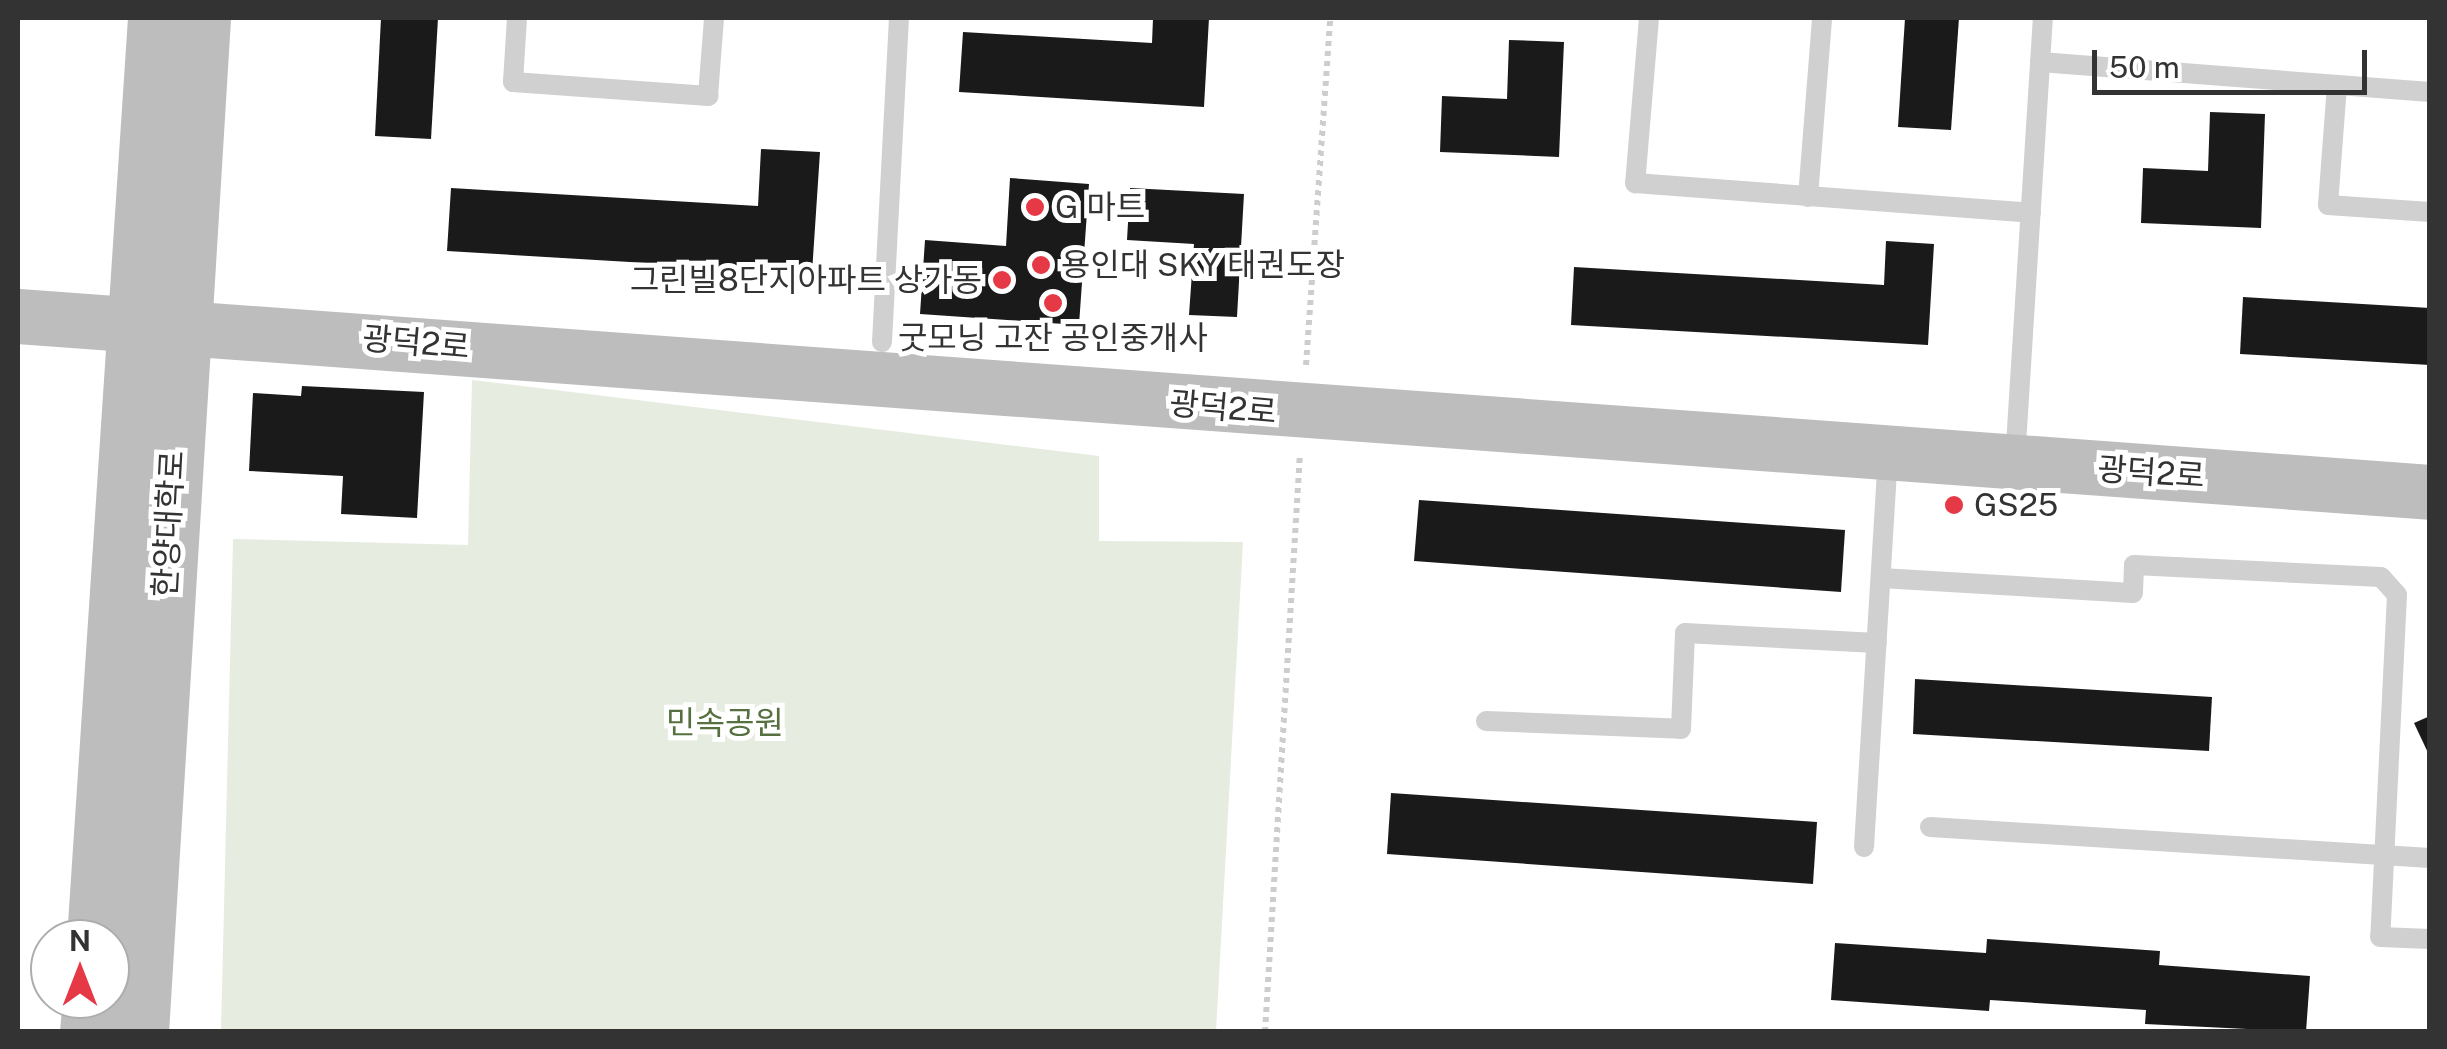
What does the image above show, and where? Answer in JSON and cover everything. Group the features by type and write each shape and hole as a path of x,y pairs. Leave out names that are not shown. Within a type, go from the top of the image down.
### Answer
{"street":[{"name":"한양대학로","path":"141,1032 157,323 155,18"},
{"name":"한양대학로","path":"96,919 157,323 202,18"},
{"name":"광덕2로","path":"18,316 157,323 1302,414 2430,492"}],"lane":[{"path":"517,18 512,82 708,96 714,18"},
{"path":"882,342 898,18"},
{"path":"1648,18 1636,184 2031,212"},
{"path":"1808,197 1822,18"},
{"path":"2015,463 2043,18"},
{"path":"2040,62 2430,92"},
{"path":"2338,86 2328,205 2430,212"},
{"path":"1864,847 1888,454"},
{"path":"1881,578 2133,593 2134,565 2381,577 2397,595 2380,937 2430,939"},
{"path":"1486,721 1681,729 1684,632 1877,644"},
{"path":"1930,827 2430,858"}],"path":[{"path":"1265,1032 1330,18"}],"green space":[{"name":"민속공원","path":"472,380 1099,456 1099,541 1243,542 1216,1031 221,1031 233,539 468,545"}],"building":[{"path":"381,18 438,18 431,139 375,136"},
{"path":"1153,18 1209,18 1204,107 959,92 963,32 1152,43"},
{"path":"1905,18 1959,18 1951,130 1898,127"},
{"path":"1509,40 1564,42 1559,157 1440,152 1442,96 1507,99"},
{"path":"2210,112 2265,114 2261,228 2141,223 2143,168 2208,171"},
{"path":"761,149 820,152 812,273 447,251 451,188 758,206"},
{"name":"그린빌8단지아파트 상가동","path":"1010,178 1089,184 1079,325 920,314 925,240 1006,246"},
{"path":"1130,188 1244,194 1237,317 1189,315 1194,244 1127,240"},
{"path":"1886,241 1934,244 1928,345 1571,325 1574,267 1884,285"},
{"path":"2243,297 2430,308 2430,365 2240,354"},
{"path":"302,386 424,392 417,518 341,514 343,476 249,471 253,393 301,396"},
{"path":"1419,500 1845,530 1841,592 1414,561"},
{"path":"1915,679 2212,697 2209,751 1913,734"},
{"path":"2430,716 2430,757 2414,723"},
{"path":"1391,793 1817,822 1813,884 1387,854"},
{"path":"1987,939 2160,951 2159,965 2310,976 2306,1032 2145,1024 2146,1010 1990,1000 1989,1011 1831,1000 1835,943 1986,953"}],"place":[{"name":"G 마트","path":"1035,207"},
{"name":"용인대 SKY 태권도장","path":"1041,265"},
{"name":"그린빌8단지아파트 상가동","path":"1002,280"},
{"name":"굿모닝 고잔 공인중개사","path":"1053,303"},
{"name":"GS25","path":"1954,505"}]}
